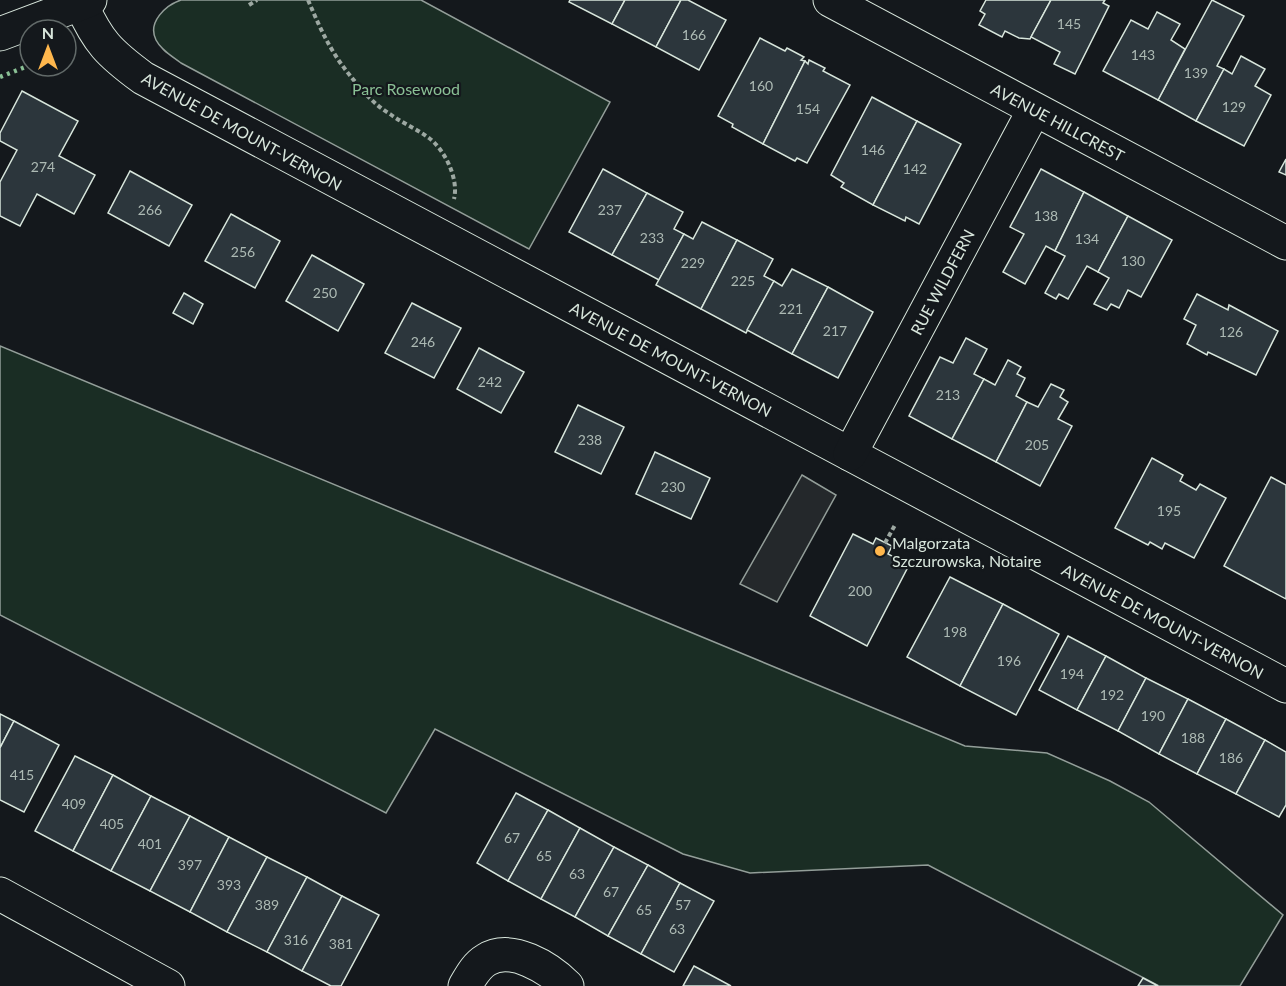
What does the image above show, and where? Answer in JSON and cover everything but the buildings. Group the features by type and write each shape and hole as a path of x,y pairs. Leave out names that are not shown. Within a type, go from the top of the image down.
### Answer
{"street":[{"name":"AVENUE HILLCREST","path":"830,0 1286,243"},
{"path":"0,34 86,2"},
{"name":"AVENUE DE MOUNT-VERNON","path":"86,2 93,31 106,49 143,78 447,242 1286,686"},
{"name":"RUE WILDFERN","path":"850,454 1034,110"},
{"path":"0,894 168,986"},
{"path":"465,986 479,964 497,955 510,955 542,967 567,986"}],"path":[{"path":"249,5 257,0"},
{"path":"308,0 335,58 374,102 388,114 431,139 440,151 455,182 452,207"},
{"path":"349,74 353,69"},
{"path":"885,543 896,522"}],"green space":[{"name":"Parc Rosewood","path":"181,0 421,0 610,102 529,249 181,63 167,53 156,40 154,27 164,10"},
{"path":"0,346 965,746 1047,753 1110,781 1149,802 1283,915 1240,986 1159,986 928,865 750,873 683,854 435,729 386,813 0,615"}],"shaded area":[{"path":"802,475 836,495 777,602 740,584"}],"hedge":[{"path":"0,77 18,70"}],"place":[{"name":"Malgorzata Szczurowska, Notaire","path":"880,551"}]}
